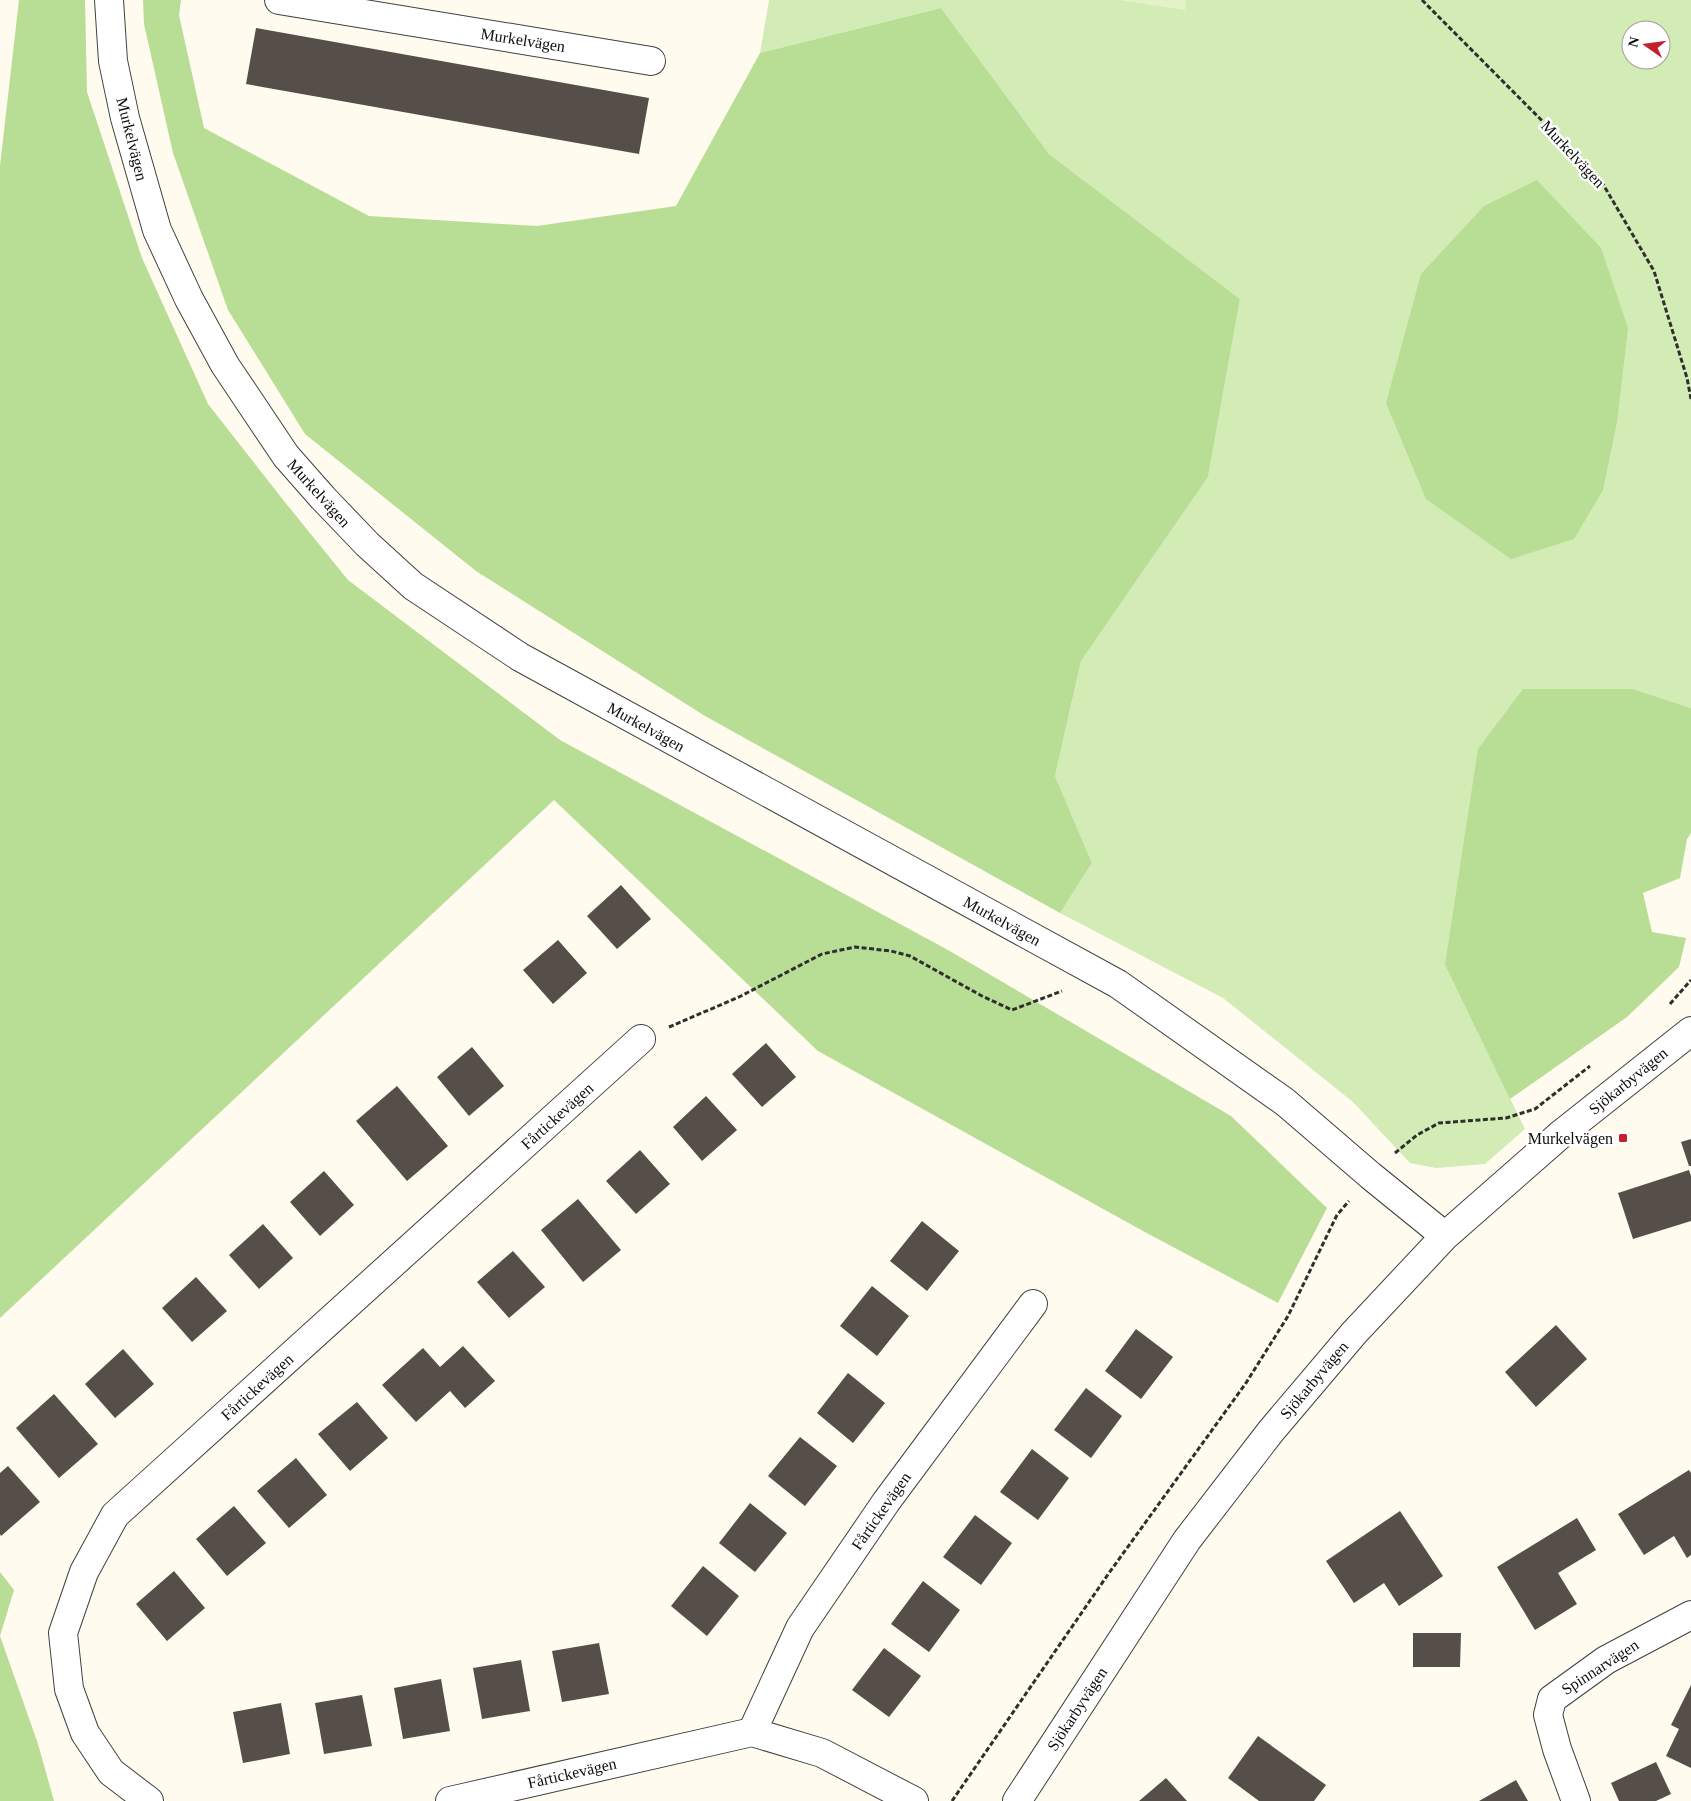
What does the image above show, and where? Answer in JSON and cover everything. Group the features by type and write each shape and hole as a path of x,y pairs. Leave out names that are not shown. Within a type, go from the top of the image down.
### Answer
{"street":[{"name":"Murkelvägen","path":"109,0 113,61 125,118 157,230 189,299 225,365 286,456 367,544 413,586 520,656 1118,984 1286,1102 1371,1176 1445,1236"},
{"name":"Murkelvägen","path":"280,0 364,7 651,60"},
{"name":"Sjökarbyvägen","path":"1016,1801 1187,1540 1271,1430 1354,1333 1445,1236 1560,1135 1691,1031"},
{"name":"Fårtickevägen","path":"149,1801 110,1772 85,1733 69,1689 63,1633 84,1572 115,1515 641,1039"},
{"name":"Fårtickevägen","path":"752,1732 800,1628 886,1502 1033,1304"},
{"name":"Spinnarvägen","path":"1576,1801 1557,1749 1548,1714 1552,1698 1606,1660 1691,1615"},
{"name":"Fårtickevägen","path":"450,1801 752,1732 822,1753 914,1801"}],"path":[{"name":"Murkelvägen","path":"1422,0 1600,179 1654,271 1687,378 1691,399"},
{"path":"641,1039 739,997 822,954 855,947 891,951 910,956 982,996 1012,1010 1075,986 1097,972"}],"green space":[{"path":"19,0 85,0 87,92 142,258 208,404 348,580 560,740 948,950 1231,1116 1327,1208 1278,1303 1143,1231 818,1051 554,800 0,1318 0,166"},
{"path":"143,0 181,0 179,15 204,128 369,216 537,226 676,206 760,53 941,8 1049,154 1240,299 1208,477 1081,661 1055,776 1092,863 1060,913 705,716 476,571 305,434 228,310 173,153 144,24"},
{"path":"769,0 1691,0 1691,708 1633,689 1445,965 1525,1129 1485,1164 1436,1168 1410,1163 1353,1102 1223,998 1060,913 1092,863 1055,776 1081,661 1208,477 1240,299 1049,154 941,8 760,53"},
{"path":"1119,0 1186,0 1185,10"},
{"path":"1537,180 1601,248 1628,328 1617,422 1603,490 1574,539 1511,559 1426,499 1386,403 1421,274 1484,206"},
{"path":"1523,689 1633,689 1691,708 1691,833 1687,839 1680,878 1643,893 1652,932 1686,938 1679,967 1627,1017 1510,1099 1445,965 1478,749"},
{"path":"0,1572 14,1590 0,1636"},
{"path":"0,1636 38,1744 54,1801 0,1801"}],"building":[{"path":"256,28 649,98 639,154 246,84"},
{"path":"621,885 651,919 617,949 587,916"},
{"path":"558,940 587,973 553,1004 523,970"},
{"path":"766,1043 796,1077 762,1107 732,1074"},
{"path":"472,1047 504,1086 469,1116 437,1077"},
{"path":"397,1086 448,1146 407,1181 356,1121"},
{"path":"706,1096 737,1130 702,1161 673,1127"},
{"path":"1691,1139 1691,1166 1689,1166 1681,1142"},
{"path":"640,1150 670,1184 636,1214 606,1181"},
{"path":"1689,1170 1691,1176 1691,1221 1633,1239 1618,1193"},
{"path":"324,1171 354,1205 320,1236 290,1202"},
{"path":"578,1199 621,1250 583,1282 541,1230"},
{"path":"922,1221 959,1251 927,1291 890,1261"},
{"path":"263,1224 293,1258 259,1289 229,1255"},
{"path":"513,1251 545,1287 509,1318 477,1282"},
{"path":"196,1277 227,1311 192,1342 162,1308"},
{"path":"872,1286 909,1316 877,1356 840,1326"},
{"path":"1556,1325 1587,1359 1536,1407 1505,1372"},
{"path":"1136,1329 1173,1357 1141,1399 1105,1371"},
{"path":"463,1346 495,1381 465,1408 450,1391 416,1422 382,1385 423,1348 440,1367"},
{"path":"123,1349 154,1384 115,1418 85,1384"},
{"path":"848,1373 885,1403 853,1443 817,1413"},
{"path":"1086,1388 1122,1416 1091,1458 1054,1430"},
{"path":"54,1394 98,1444 59,1478 16,1428"},
{"path":"357,1402 388,1438 350,1471 318,1434"},
{"path":"800,1437 837,1466 805,1506 768,1476"},
{"path":"1032,1449 1069,1478 1038,1520 1000,1492"},
{"path":"296,1458 327,1495 289,1528 257,1491"},
{"path":"8,1466 40,1502 1,1536 0,1473"},
{"path":"1689,1470 1691,1473 1691,1555 1687,1558 1674,1536 1644,1555 1618,1514"},
{"path":"750,1503 787,1533 755,1572 719,1543"},
{"path":"234,1506 266,1543 227,1576 196,1539"},
{"path":"1400,1511 1443,1576 1399,1606 1384,1583 1354,1603 1326,1561"},
{"path":"975,1515 1012,1543 981,1585 943,1557"},
{"path":"1577,1518 1596,1550 1558,1573 1577,1604 1535,1630 1497,1567"},
{"path":"703,1566 739,1596 707,1636 671,1606"},
{"path":"174,1571 205,1608 167,1641 136,1604"},
{"path":"923,1581 960,1610 929,1652 891,1624"},
{"path":"1413,1633 1461,1633 1460,1667 1413,1667"},
{"path":"599,1643 609,1694 562,1702 552,1651"},
{"path":"884,1648 921,1676 889,1717 852,1690"},
{"path":"521,1660 530,1711 482,1719 473,1668"},
{"path":"441,1679 450,1731 403,1739 394,1688"},
{"path":"1691,1685 1691,1768 1666,1756 1679,1729 1671,1725"},
{"path":"362,1695 372,1746 324,1754 315,1703"},
{"path":"281,1703 290,1754 243,1763 233,1712"},
{"path":"1258,1736 1326,1785 1314,1801 1259,1801 1228,1778"},
{"path":"1656,1762 1671,1794 1656,1801 1619,1801 1611,1783"},
{"path":"1166,1778 1187,1801 1139,1801"},
{"path":"1516,1780 1528,1801 1479,1801"}],"place":[{"name":"Murkelvägen","path":"1623,1138"}]}
